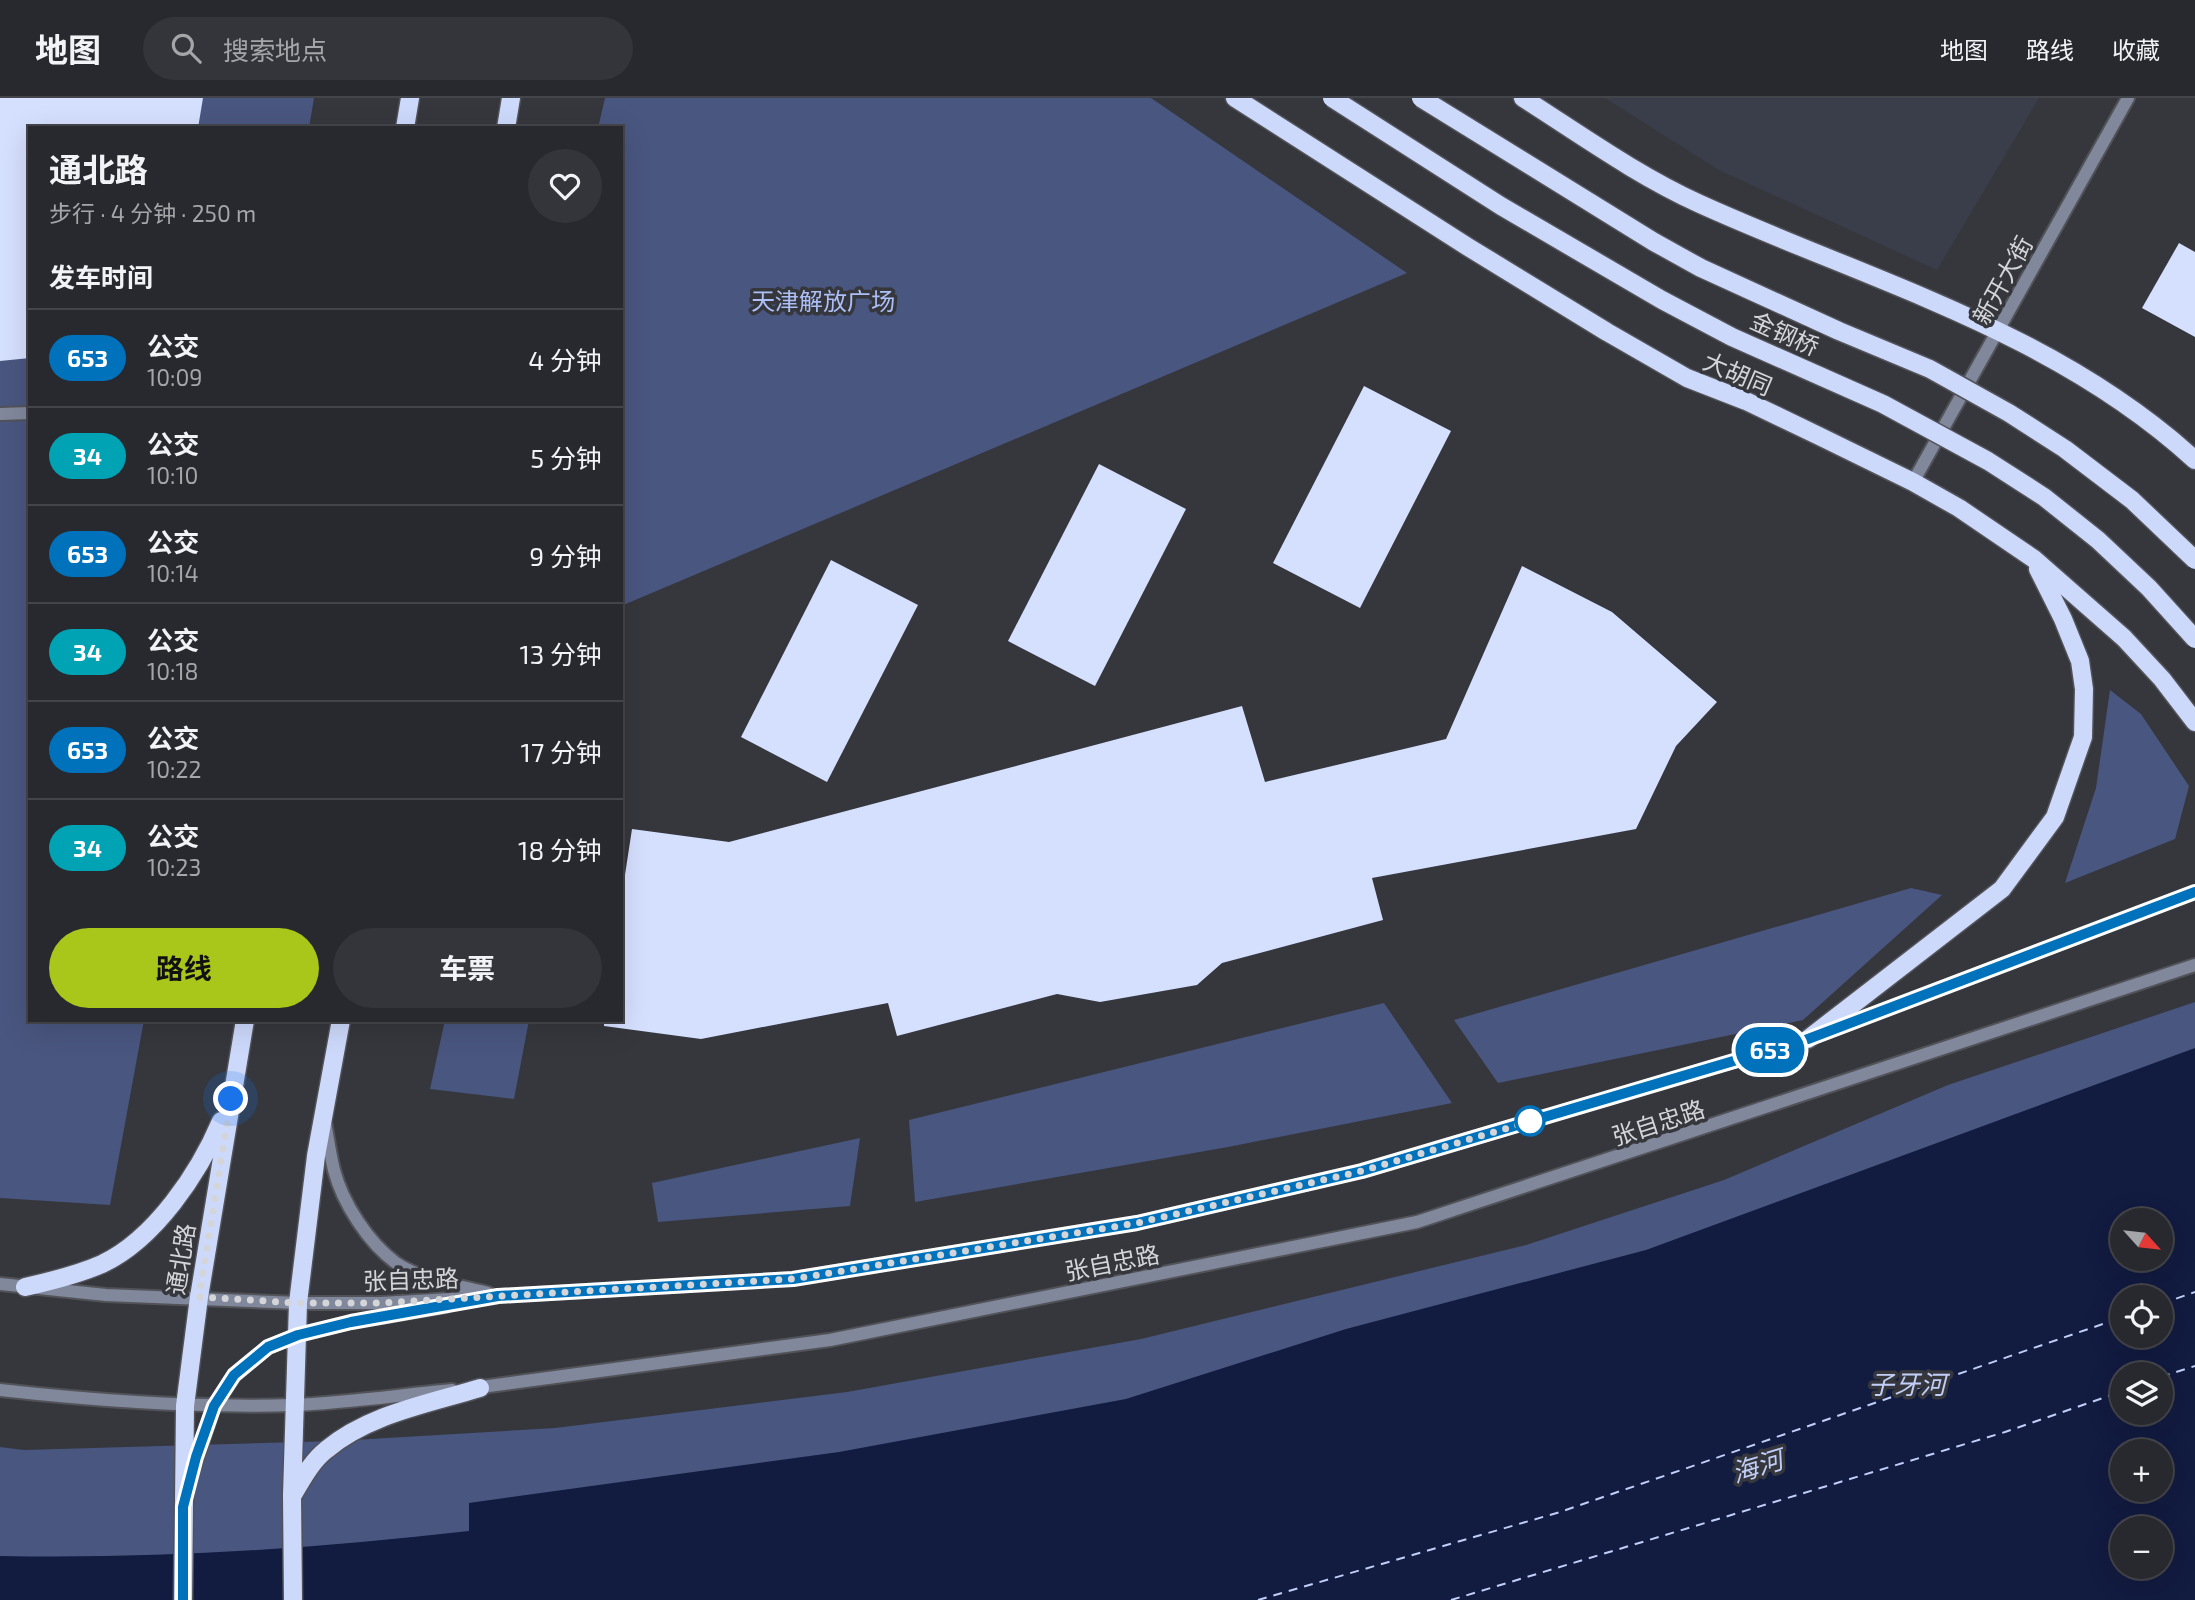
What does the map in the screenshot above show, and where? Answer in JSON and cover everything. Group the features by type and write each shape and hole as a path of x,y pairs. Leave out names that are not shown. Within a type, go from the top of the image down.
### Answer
{"main road":[{"path":"405,126 410,98"},
{"path":"506,126 512,98"},
{"name":"大胡同","path":"1235,98 1468,247 1676,372 1758,407 1913,482 1959,508 2034,559 2124,638 2162,679 2195,722"},
{"name":"金钢桥","path":"1332,98 1502,206 1662,300 1744,342 1883,404 1987,461 2044,497 2098,540 2149,588 2195,639"},
{"name":"金钢桥","path":"1421,98 1689,262 1759,296 1930,369 2010,413 2065,449 2132,500 2195,560"},
{"path":"1523,98 1625,163 1699,203 1931,299 2080,373 2160,428 2195,460"},
{"path":"1808,1039 2001,889 2055,817 2083,737 2084,688 2080,661 2034,559"},
{"name":"通北路","path":"183,1600 185,1406 199,1297 245,1022"},
{"path":"293,1600 292,1495 298,1303 316,1156 341,1022"},
{"path":"25,1287 66,1278 104,1263 135,1241 165,1211 192,1176 212,1142 231,1099"},
{"path":"292,1495 325,1451 348,1434 394,1413 480,1388"}],"street":[{"name":"新开大街","path":"1913,482 2128,98"},
{"path":"0,414 28,413"},
{"name":"张自忠路","path":"0,1284 106,1294 298,1303 381,1303 793,1279 1137,1223 1362,1171 1808,1039 2195,892"},
{"name":"张自忠路","path":"0,1390 90,1400 185,1406 296,1404 480,1388 830,1340 1417,1222 2195,965"},
{"path":"324,1115 335,1172 348,1205 370,1237 397,1263 426,1276 498,1296"},
{"path":"183,1507 196,1457 214,1406 234,1375 268,1347 298,1335 351,1322 498,1296"}],"shaded area":[{"path":"1605,98 2039,98 1937,270 1719,170"}],"green space":[{"path":"0,98 314,98 309,126 28,126 28,1022 144,1022 110,1205 0,1198"},
{"name":"天津解放广场","path":"605,98 1151,98 1407,273 623,605 623,126 598,126"},
{"path":"2110,690 2141,714 2189,786 2175,839 2065,883 2096,788"},
{"path":"1911,888 1942,895 1803,1020 1498,1083 1454,1020"},
{"name":"子牙河","path":"2195,1002 2195,1600 0,1600 0,1447 24,1450 336,1441 555,1428 847,1392 1141,1339 1526,1245 1724,1180 1948,1085"},
{"path":"1384,1003 1452,1103 1228,1147 915,1202 909,1120"},
{"path":"445,1022 529,1022 514,1099 430,1089"},
{"path":"860,1138 850,1206 658,1222 652,1183"}],"water":[{"name":"子牙河","path":"2195,1048 2195,1600 0,1600 0,1556 117,1556 234,1551 469,1531 469,1503 839,1452 1126,1399 1346,1329 1646,1250"}],"building":[{"path":"0,98 203,98 198,126 28,126 28,358 0,361"},
{"path":"2179,243 2195,252 2195,337 2142,308"},
{"path":"1364,386 1451,431 1360,608 1273,563"},
{"path":"1099,464 1186,509 1095,686 1008,641"},
{"path":"831,560 918,605 827,782 741,737"},
{"path":"1522,566 1612,612 1717,702 1676,746 1636,829 1372,878 1383,920 1222,963 1197,985 1100,1002 1057,994 897,1036 888,1003 701,1039 604,1026 604,1022 623,1022 623,888 632,829 729,842 1242,706 1265,782 1446,739"}],"ferry route":[{"path":"2173,1300 2195,1292"},
{"path":"1258,1600 1560,1512 2110,1322"},
{"path":"2173,1373 2195,1366"},
{"path":"1451,1600 2005,1432 2110,1396"}],"bus line":[{"name":"653","path":"183,1600 183,1507 196,1457 214,1406 234,1375 268,1347 298,1335 351,1322 498,1296 793,1279 1137,1223 1362,1171 1808,1039 2195,892"}],"route":[{"path":"231,1099 199,1297 298,1303 381,1303 793,1279 1137,1223 1362,1171 1535,1120 1530,1121"}],"water label":[{"name":"海河","path":"1757,1465"}]}
